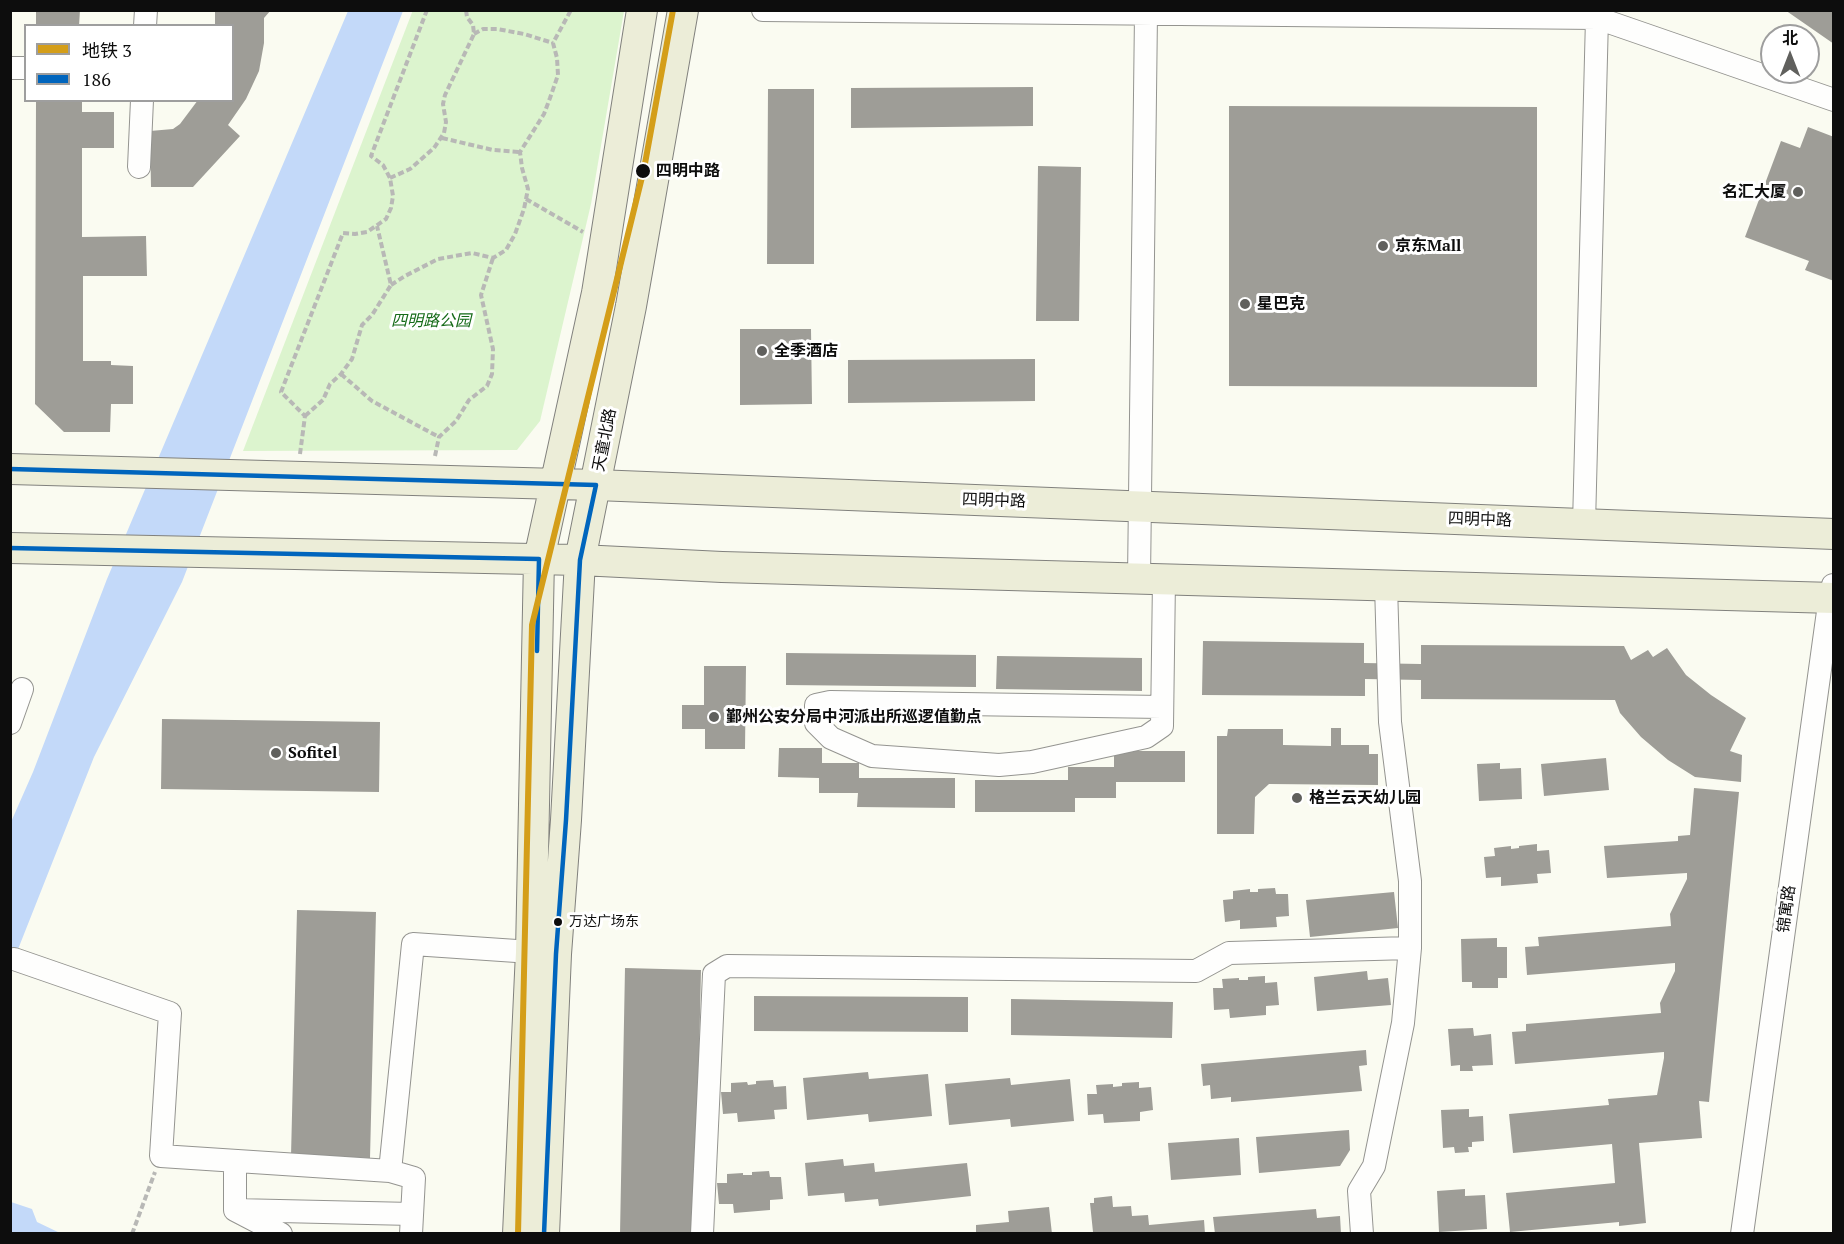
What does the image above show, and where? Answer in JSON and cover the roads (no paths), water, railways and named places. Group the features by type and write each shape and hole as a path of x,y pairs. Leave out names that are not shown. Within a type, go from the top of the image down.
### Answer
{"main road":[{"path":"518,1233 544,953 539,559 597,293 642,10"},
{"name":"天童北路","path":"544,1233 544,953 566,820 580,560 631,306 683,10"},
{"name":"四明中路","path":"10,469 596,485 1833,534"},
{"path":"10,548 580,560 722,567 1386,585 1832,593"}],"street":[{"path":"763,10 1597,18 1833,100"},
{"path":"1146,14 1139,507 1151,578 1162,707 1162,726 1146,736 1032,762 999,765 872,756 831,738 816,723 816,705 830,702 1162,707"},
{"path":"1584,524 1597,18"},
{"path":"139,167 142,102"},
{"path":"1362,1233 1359,1191 1374,1166 1403,1023 1410,948 1410,881 1390,722 1386,585"},
{"name":"锦寓路","path":"1742,1233 1832,593"},
{"path":"10,723 22,689"},
{"path":"390,1171 413,944 544,953"},
{"path":"702,1233 714,974 727,966 1196,971 1229,953 1410,948"},
{"path":"14,959 170,1013 161,1156 390,1171 414,1178 412,1224 235,1210"},
{"path":"235,1161 235,1210"},
{"path":"235,1210 281,1233"}],"water":[{"path":"348,11 403,11 182,582 94,757 11,967 11,822 33,772 107,579"},
{"path":"11,1202 32,1209 37,1222 60,1233 11,1233"}],"metro line":[{"name":"3","path":"518,1234 532,625 644,169 673,10"}],"place":[{"name":"四明中路","path":"643,171"},
{"name":"名汇大厦","path":"1798,192"},
{"name":"京东Mall","path":"1383,246"},
{"name":"星巴克","path":"1245,304"},
{"name":"全季酒店","path":"762,351"},
{"name":"鄞州公安分局中河派出所巡逻值勤点","path":"714,717"},
{"name":"Sofitel","path":"276,753"},
{"name":"格兰云天幼儿园","path":"1297,798"},
{"name":"万达广场东","path":"558,922"}],"park label":[{"name":"四明路公园","path":"431,321"}]}
